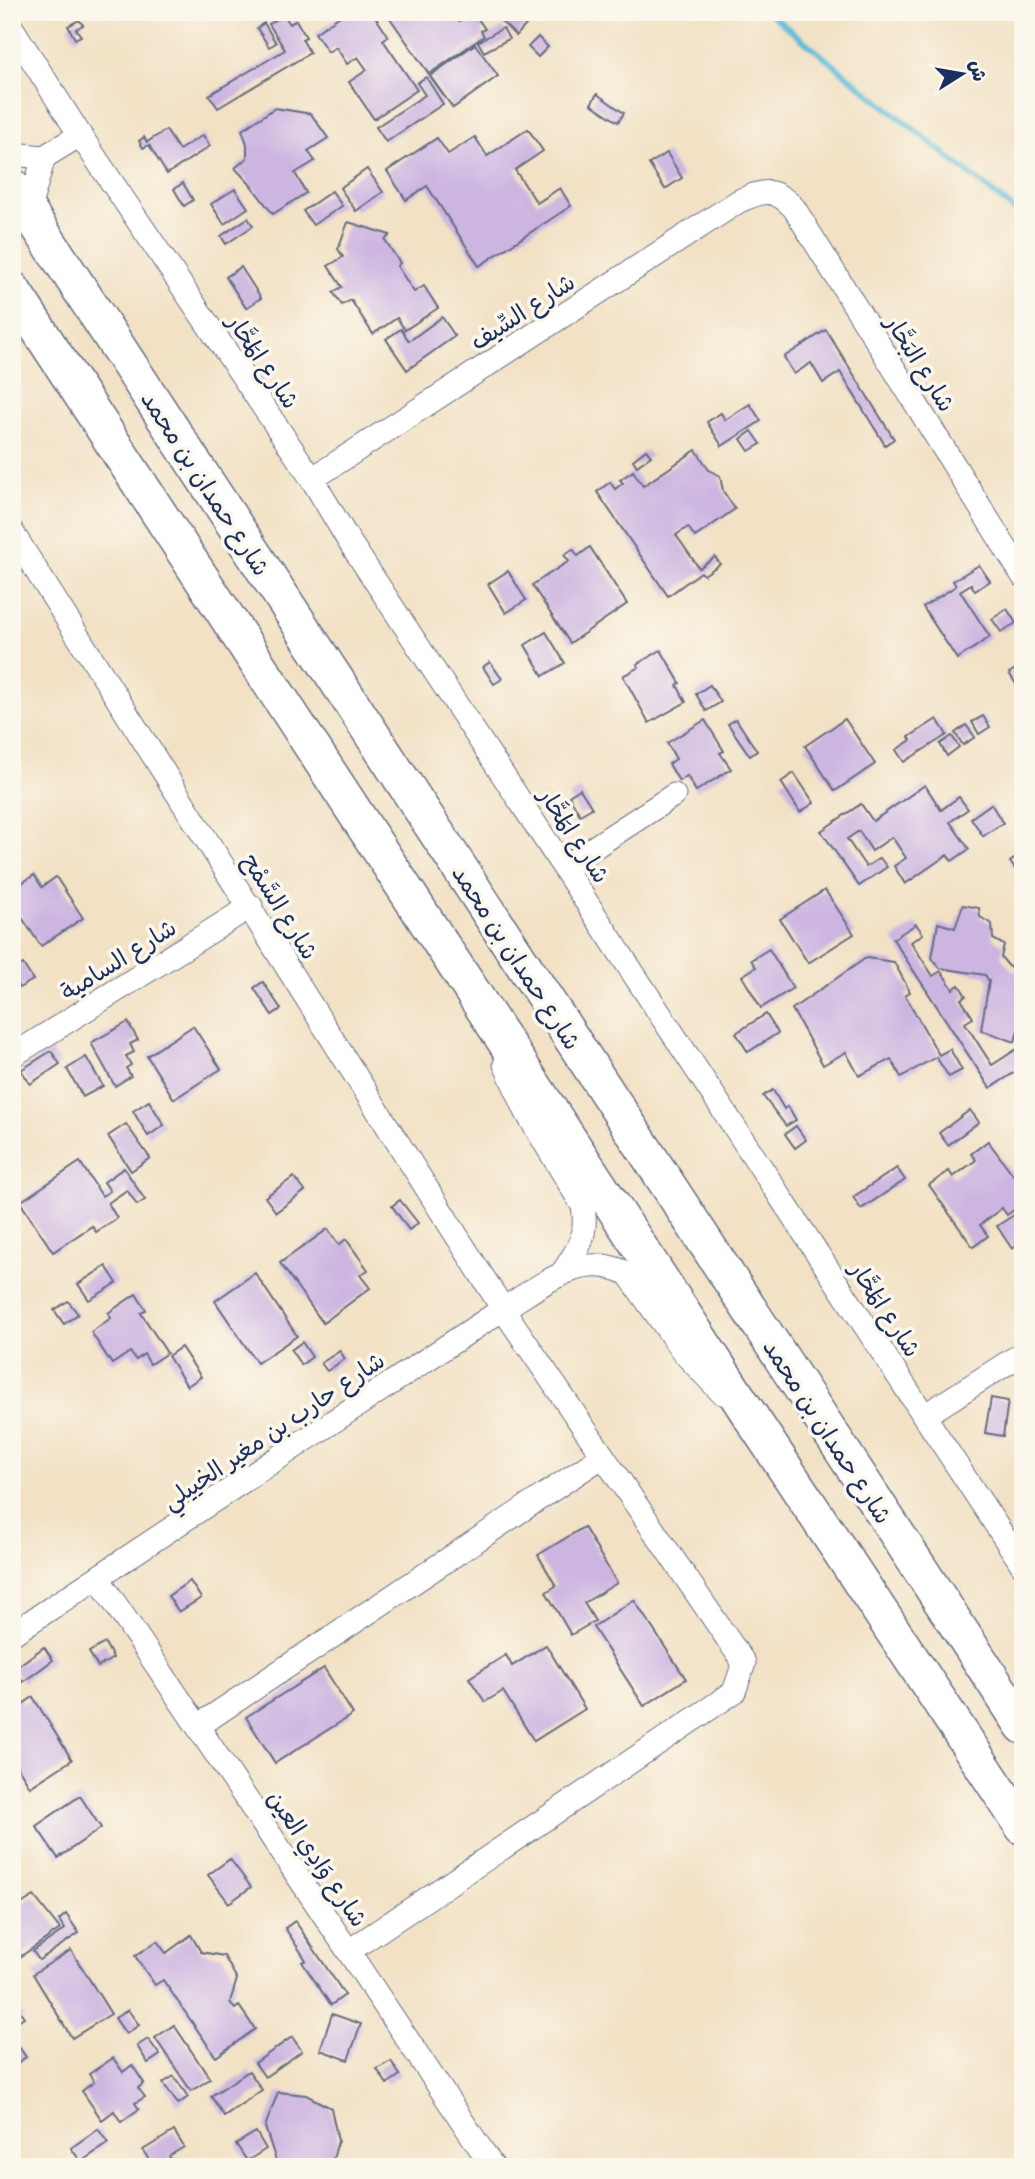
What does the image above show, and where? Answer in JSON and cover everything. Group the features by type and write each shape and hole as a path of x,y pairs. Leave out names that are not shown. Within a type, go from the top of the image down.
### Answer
{"main road":[{"name":"شارع حمدان بن محمد","path":"20,199 1023,1726"},
{"path":"12,289 749,1414 1023,1827"}],"street":[{"name":"شارع المَحَّار","path":"12,28 80,135 312,479 355,549 1023,1566"},
{"path":"20,199 44,157 80,135"},
{"path":"12,154 44,157"},
{"name":"شارع السِّيف","path":"312,479 739,201 763,192"},
{"name":"شارع البَحَّار","path":"763,192 776,194 794,208 1023,576"},
{"name":"شارع السَّمْح","path":"12,532 251,906 503,1309 744,1663 734,1692 349,1951"},
{"path":"564,867 674,795"},
{"name":"شارع السامية","path":"12,1056 251,906"},
{"name":"شارع حارب بن مغير الخييلي","path":"489,1018 527,1113 583,1206 586,1223 583,1239 564,1272"},
{"name":"شارع حارب بن مغير الخييلي","path":"12,1634 503,1309 564,1272 600,1264 615,1267 628,1274 684,1353 715,1386 749,1414"},
{"path":"924,1416 1023,1353"},
{"path":"198,1726 603,1456"},
{"name":"شارع وَادِي العين","path":"98,1578 494,2167"}],"building":[{"path":"346,12 372,12 388,36 383,40 417,90 374,119 349,82 367,70 358,57 347,64 336,47 328,52 315,33"},
{"path":"398,12 453,12 459,21 473,12 485,29 481,31 484,36 429,74 390,18"},
{"path":"492,12 513,12 526,25 516,36"},
{"path":"284,15 290,24 296,20 306,37 302,39 310,53 218,108 209,95 285,50 269,24"},
{"path":"79,20 83,25 76,29 81,36 75,39 68,26"},
{"path":"264,23 276,43 269,47 257,28"},
{"path":"503,28 509,39 484,52 478,42"},
{"path":"538,37 548,47 538,57 528,47"},
{"path":"475,44 498,76 453,108 430,76"},
{"path":"426,77 443,104 386,142 376,127 425,95 417,83"},
{"path":"597,94 624,113 618,122 591,104"},
{"path":"275,108 311,114 328,138 308,151 315,161 295,173 306,193 273,214 235,168 247,158 247,144 242,130"},
{"path":"528,129 543,151 515,170 537,203 560,188 571,206 479,266 427,186 406,200 387,171 437,138 448,154 475,137 487,156"},
{"path":"166,130 179,150 203,135 210,146 167,174 149,145 143,148 139,141 144,137 147,142"},
{"path":"667,153 682,178 665,189 649,164"},
{"path":"367,169 383,192 356,211 340,188"},
{"path":"183,183 193,200 184,206 174,189"},
{"path":"235,189 248,208 224,224 211,204"},
{"path":"332,191 342,206 313,225 303,211"},
{"path":"248,218 253,226 226,244 221,236"},
{"path":"348,222 390,235 385,240 400,263 397,266 414,292 424,286 438,308 405,330 397,318 373,334 351,300 342,305 333,292 342,287 328,266 343,257 338,249"},
{"path":"241,267 261,298 246,308 226,277"},
{"path":"442,317 455,336 407,370 386,339 401,329 409,341"},
{"path":"826,330 894,439 885,445 840,372 823,383 811,363 794,374 784,357"},
{"path":"750,404 761,421 722,446 707,422 721,413 725,420"},
{"path":"752,431 761,444 749,451 741,439"},
{"path":"646,450 651,456 637,466 633,460"},
{"path":"696,450 709,470 720,476 723,491 735,509 695,537 688,527 676,535 699,568 715,557 720,564 704,575 701,572 668,596 597,492 610,482 615,489 623,483 620,480 633,471 643,486"},
{"path":"590,547 627,604 570,643 532,585 569,561 564,555 573,549 578,556"},
{"path":"979,565 990,581 975,591 971,584 960,591 990,637 957,659 923,607 956,586 953,581"},
{"path":"508,571 526,600 506,613 488,584"},
{"path":"1007,609 1016,623 1001,632 992,619"},
{"path":"546,632 565,663 543,676 525,645"},
{"path":"661,650 680,683 677,685 686,702 649,723 623,676"},
{"path":"490,662 502,679 494,684 483,667"},
{"path":"1017,668 1023,679 1016,684 1009,673"},
{"path":"710,685 721,702 706,711 696,694"},
{"path":"983,716 990,727 979,734 972,722"},
{"path":"736,719 757,751 750,756 728,724"},
{"path":"845,719 875,764 835,791 805,746"},
{"path":"937,719 947,735 904,762 896,750 911,740 909,737"},
{"path":"705,720 724,751 720,753 731,769 696,791 687,776 679,781 669,764 676,759 667,743"},
{"path":"966,725 975,737 963,745 955,733"},
{"path":"952,736 959,747 947,756 940,744"},
{"path":"794,773 814,803 800,812 781,782"},
{"path":"925,785 941,810 959,797 968,809 950,822 969,849 952,861 947,855 905,884 894,866 906,858 892,837 872,851 859,831 847,839 866,867 880,858 887,867 859,886 821,831 861,804 873,821"},
{"path":"580,789 592,808 580,815 569,796"},
{"path":"991,804 1003,823 983,836 971,818"},
{"path":"1017,857 1023,865 1023,880 1010,862"},
{"path":"34,875 42,887 56,877 83,918 41,946 12,903 12,890"},
{"path":"825,890 854,934 808,963 780,919"},
{"path":"963,905 979,908 980,917 992,924 993,939 1004,945 1001,957 1011,969 1023,974 1023,1023 1020,1022 1015,1042 981,1030 989,981 985,975 940,968 932,958 938,923 955,928"},
{"path":"916,924 923,934 911,942 933,976 941,971 953,989 959,985 966,996 961,999 973,1018 965,1023 992,1065 1023,1045 1023,1067 990,1088 893,939"},
{"path":"769,949 793,988 761,1008 742,976 756,967 751,960"},
{"path":"866,958 894,962 910,992 905,995 939,1055 950,1049 962,1070 949,1077 936,1057 901,1077 891,1059 859,1076 846,1052 823,1065 792,1009"},
{"path":"23,964 33,980 19,988 12,976 12,970"},
{"path":"263,982 281,1009 272,1015 254,988"},
{"path":"766,1014 778,1033 748,1052 736,1033"},
{"path":"128,1022 138,1040 130,1044 134,1052 126,1056 131,1065 126,1068 131,1076 115,1086 91,1043"},
{"path":"193,1026 221,1069 174,1099 147,1056"},
{"path":"51,1051 60,1064 30,1084 21,1070"},
{"path":"86,1057 103,1086 83,1097 67,1069"},
{"path":"773,1090 784,1109 788,1106 796,1120 786,1126 763,1096"},
{"path":"149,1101 164,1125 148,1136 133,1111"},
{"path":"970,1110 979,1122 948,1145 939,1133"},
{"path":"126,1124 150,1158 131,1171 108,1136"},
{"path":"796,1126 806,1140 795,1148 785,1134"},
{"path":"988,1141 1023,1188 1023,1203 1007,1215 1002,1208 980,1225 988,1236 973,1247 929,1185 949,1171 953,1177 976,1160 971,1154"},
{"path":"80,1162 102,1196 110,1191 104,1182 124,1168 145,1200 137,1205 127,1190 108,1203 117,1218 96,1232 92,1226 53,1252 20,1202"},
{"path":"897,1168 905,1180 861,1209 853,1197"},
{"path":"294,1177 305,1191 276,1212 265,1197"},
{"path":"400,1200 418,1223 409,1230 392,1206"},
{"path":"1023,1209 1023,1242 1012,1249 997,1226"},
{"path":"328,1229 339,1245 346,1239 368,1270 360,1275 370,1288 323,1323 280,1263"},
{"path":"106,1266 117,1283 89,1300 78,1284"},
{"path":"255,1273 297,1336 257,1363 215,1301"},
{"path":"136,1294 146,1310 141,1313 167,1353 150,1364 144,1354 136,1360 130,1352 112,1364 91,1332 111,1318 108,1313"},
{"path":"68,1301 78,1314 64,1324 54,1310"},
{"path":"302,1342 312,1357 301,1365 291,1350"},
{"path":"181,1347 201,1377 187,1386 168,1356"},
{"path":"340,1351 345,1359 327,1371 321,1363"},
{"path":"991,1398 1008,1401 1003,1436 985,1433"},
{"path":"584,1527 617,1583 584,1603 595,1621 571,1635 546,1592 556,1586 538,1555"},
{"path":"190,1581 201,1598 179,1612 168,1596"},
{"path":"634,1600 686,1679 644,1706 593,1627"},
{"path":"105,1643 113,1658 98,1667 89,1652"},
{"path":"546,1645 585,1709 534,1741 503,1691 485,1702 469,1678 506,1655 512,1666"},
{"path":"44,1647 53,1660 23,1682 14,1669"},
{"path":"324,1668 353,1714 275,1763 246,1717"},
{"path":"18,1697 23,1704 33,1697 72,1760 30,1787 12,1758 12,1700"},
{"path":"80,1796 101,1828 58,1858 36,1826"},
{"path":"230,1859 251,1887 229,1903 208,1875"},
{"path":"34,1896 60,1929 14,1961 12,1897 18,1906"},
{"path":"66,1914 79,1933 39,1960 33,1951 65,1929 59,1920"},
{"path":"295,1921 345,1995 331,2005 302,1962 306,1960 285,1928"},
{"path":"191,1935 201,1952 224,1956 237,1979 230,2002 235,2009 239,2006 255,2029 216,2057 163,1980 155,1985 135,1956 157,1941 166,1953"},
{"path":"71,1950 111,2014 72,2038 33,1974"},
{"path":"14,2003 24,2017 12,2025 12,2005"},
{"path":"128,2010 139,2025 126,2034 115,2018"},
{"path":"332,2014 361,2024 348,2060 320,2050"},
{"path":"174,2025 210,2079 191,2091 155,2038"},
{"path":"12,2037 26,2057 12,2067"},
{"path":"292,2037 302,2051 265,2077 255,2063"},
{"path":"148,2039 160,2055 148,2063 137,2046"},
{"path":"113,2058 123,2072 132,2065 144,2083 138,2088 145,2097 135,2103 139,2109 121,2122 114,2111 102,2120 82,2091 94,2082 89,2074"},
{"path":"391,2061 400,2075 387,2084 377,2069"},
{"path":"249,2071 262,2090 224,2116 211,2096"},
{"path":"174,2076 188,2097 178,2104 163,2083"},
{"path":"278,2092 306,2095 331,2108 338,2141 331,2167 283,2167 277,2164 265,2127"},
{"path":"98,2129 108,2143 81,2162 71,2148"},
{"path":"174,2131 184,2147 169,2156 176,2167 153,2167 143,2150"},
{"path":"256,2132 266,2149 247,2161 236,2144"}],"waterway":[{"path":"768,12 1023,217"}]}
